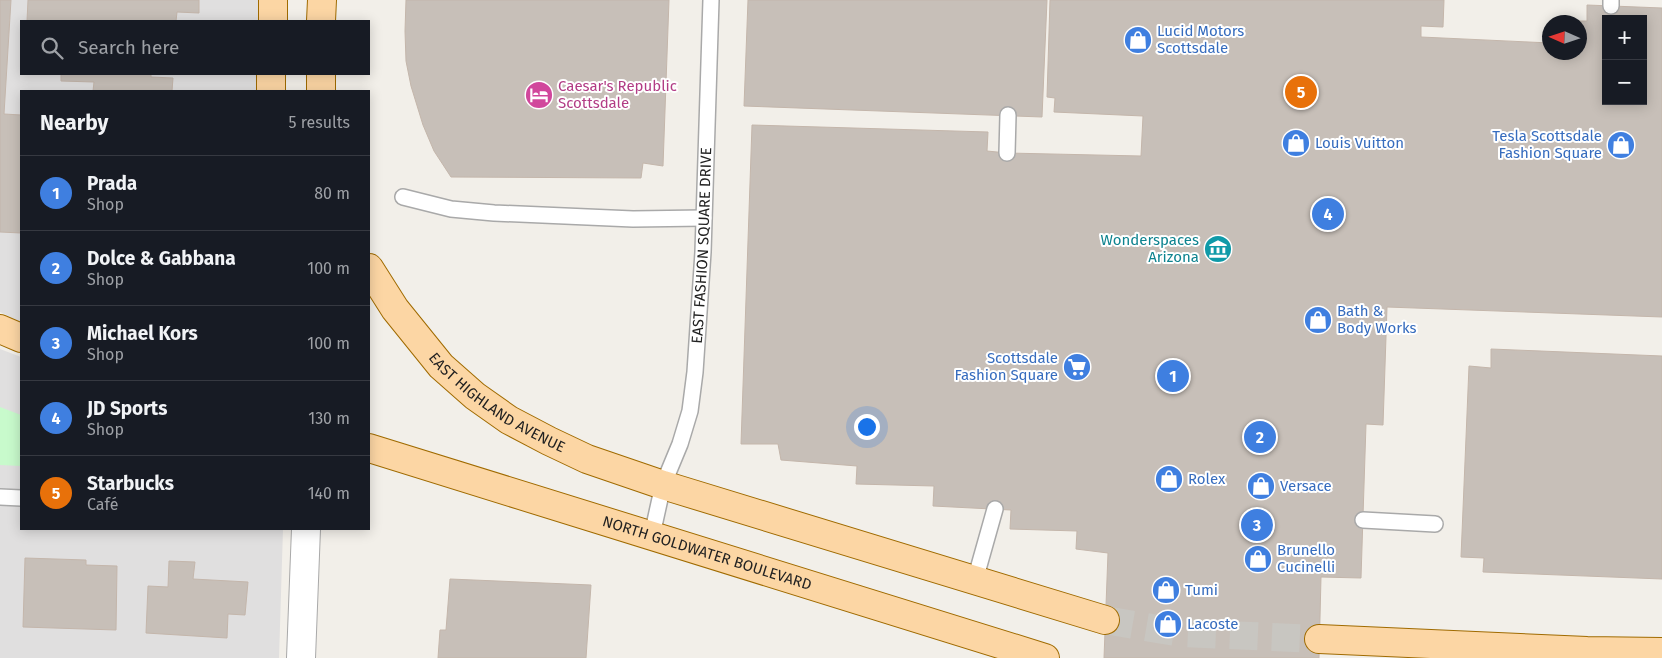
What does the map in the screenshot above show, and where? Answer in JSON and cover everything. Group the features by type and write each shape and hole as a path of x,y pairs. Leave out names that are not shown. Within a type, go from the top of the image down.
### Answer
{"main road":[{"path":"273,0 273,20"},
{"path":"321,20 322,0"},
{"path":"271,75 271,90"},
{"path":"321,75 321,90"},
{"name":"EAST HIGHLAND AVENUE","path":"370,270 395,309 414,334 441,366 476,396 509,420 549,441 587,459 663,485"},
{"path":"0,330 20,338"},
{"name":"NORTH GOLDWATER BOULEVARD","path":"370,448 1045,658"},
{"path":"663,485 1105,620"},
{"path":"1319,639 1429,643 1585,654 1662,652"},
{"path":"1406,658 1429,643"}],"street":[{"path":"301,658 306,530"}],"lane":[{"name":"EAST FASHION SQUARE DRIVE","path":"652,535 663,485 680,444 690,411 695,372 704,218 711,0"},
{"path":"1007,153 1008,115"},
{"path":"403,198 450,209 494,213 634,218 704,218"},
{"path":"0,497 20,498"},
{"path":"975,580 995,509"},
{"path":"1363,520 1435,524"}],"shaded area":[{"path":"0,0 264,0 263,20 20,20 20,75 262,75 262,90 20,90 20,322 0,312"},
{"path":"0,349 20,357 20,530 283,530 279,658 0,658"}],"green space":[{"path":"0,407 20,415 20,466 0,465"}],"building":[{"path":"0,0 11,0 4,114 20,115 20,233 0,232"},
{"path":"28,0 199,0 199,13 177,12 176,20 27,20"},
{"name":"Caesar's Republic Scottsdale","path":"406,0 669,0 663,166 643,163 641,178 451,177 434,151 423,125 411,86 406,61"},
{"path":"748,0 1047,0 1042,117 744,106"},
{"name":"Scottsdale Fashion Square","path":"1050,0 1444,0 1443,27 1421,26 1421,37 1542,43 1542,60 1587,60 1587,5 1662,8 1662,317 1387,307 1383,425 1366,424 1361,578 1321,577 1319,658 1104,658 1108,553 1076,549 1077,531 1010,529 1011,510 933,506 934,486 856,484 857,466 781,460 778,444 741,444 752,125 988,132 987,151 1141,156 1143,116 1054,112 1055,98 1047,97"},
{"path":"61,75 151,75 151,77 173,78 172,90 93,90 94,82 61,81"},
{"path":"1491,349 1662,356 1662,579 1483,572 1484,558 1461,557 1469,366 1491,368"},
{"path":"25,558 86,560 86,565 117,566 116,630 23,627"},
{"path":"169,561 195,562 193,579 248,582 245,615 228,614 227,638 146,633 148,586 168,587"},
{"path":"450,579 591,585 586,658 438,658 440,630 446,630"}],"tunnel":[{"path":"1105,620 1181,633 1319,639"}],"place":[{"name":"Lucid Motors Scottsdale","path":"1138,40"},
{"name":"Starbucks","path":"1301,92"},
{"name":"Caesar's Republic Scottsdale","path":"539,95"},
{"name":"Louis Vuitton","path":"1296,143"},
{"name":"Tesla Scottsdale Fashion Square","path":"1621,145"},
{"name":"JD Sports","path":"1328,214"},
{"name":"Wonderspaces Arizona","path":"1218,249"},
{"name":"Bath & Body Works","path":"1318,320"},
{"name":"Scottsdale Fashion Square","path":"1077,367"},
{"name":"Prada","path":"1173,376"},
{"name":"Dolce & Gabbana","path":"1260,437"},
{"name":"Rolex","path":"1169,479"},
{"name":"Versace","path":"1261,486"},
{"name":"Michael Kors","path":"1257,525"},
{"name":"Brunello Cucinelli","path":"1258,559"},
{"name":"Tumi","path":"1166,590"},
{"name":"Lacoste","path":"1168,624"}]}
